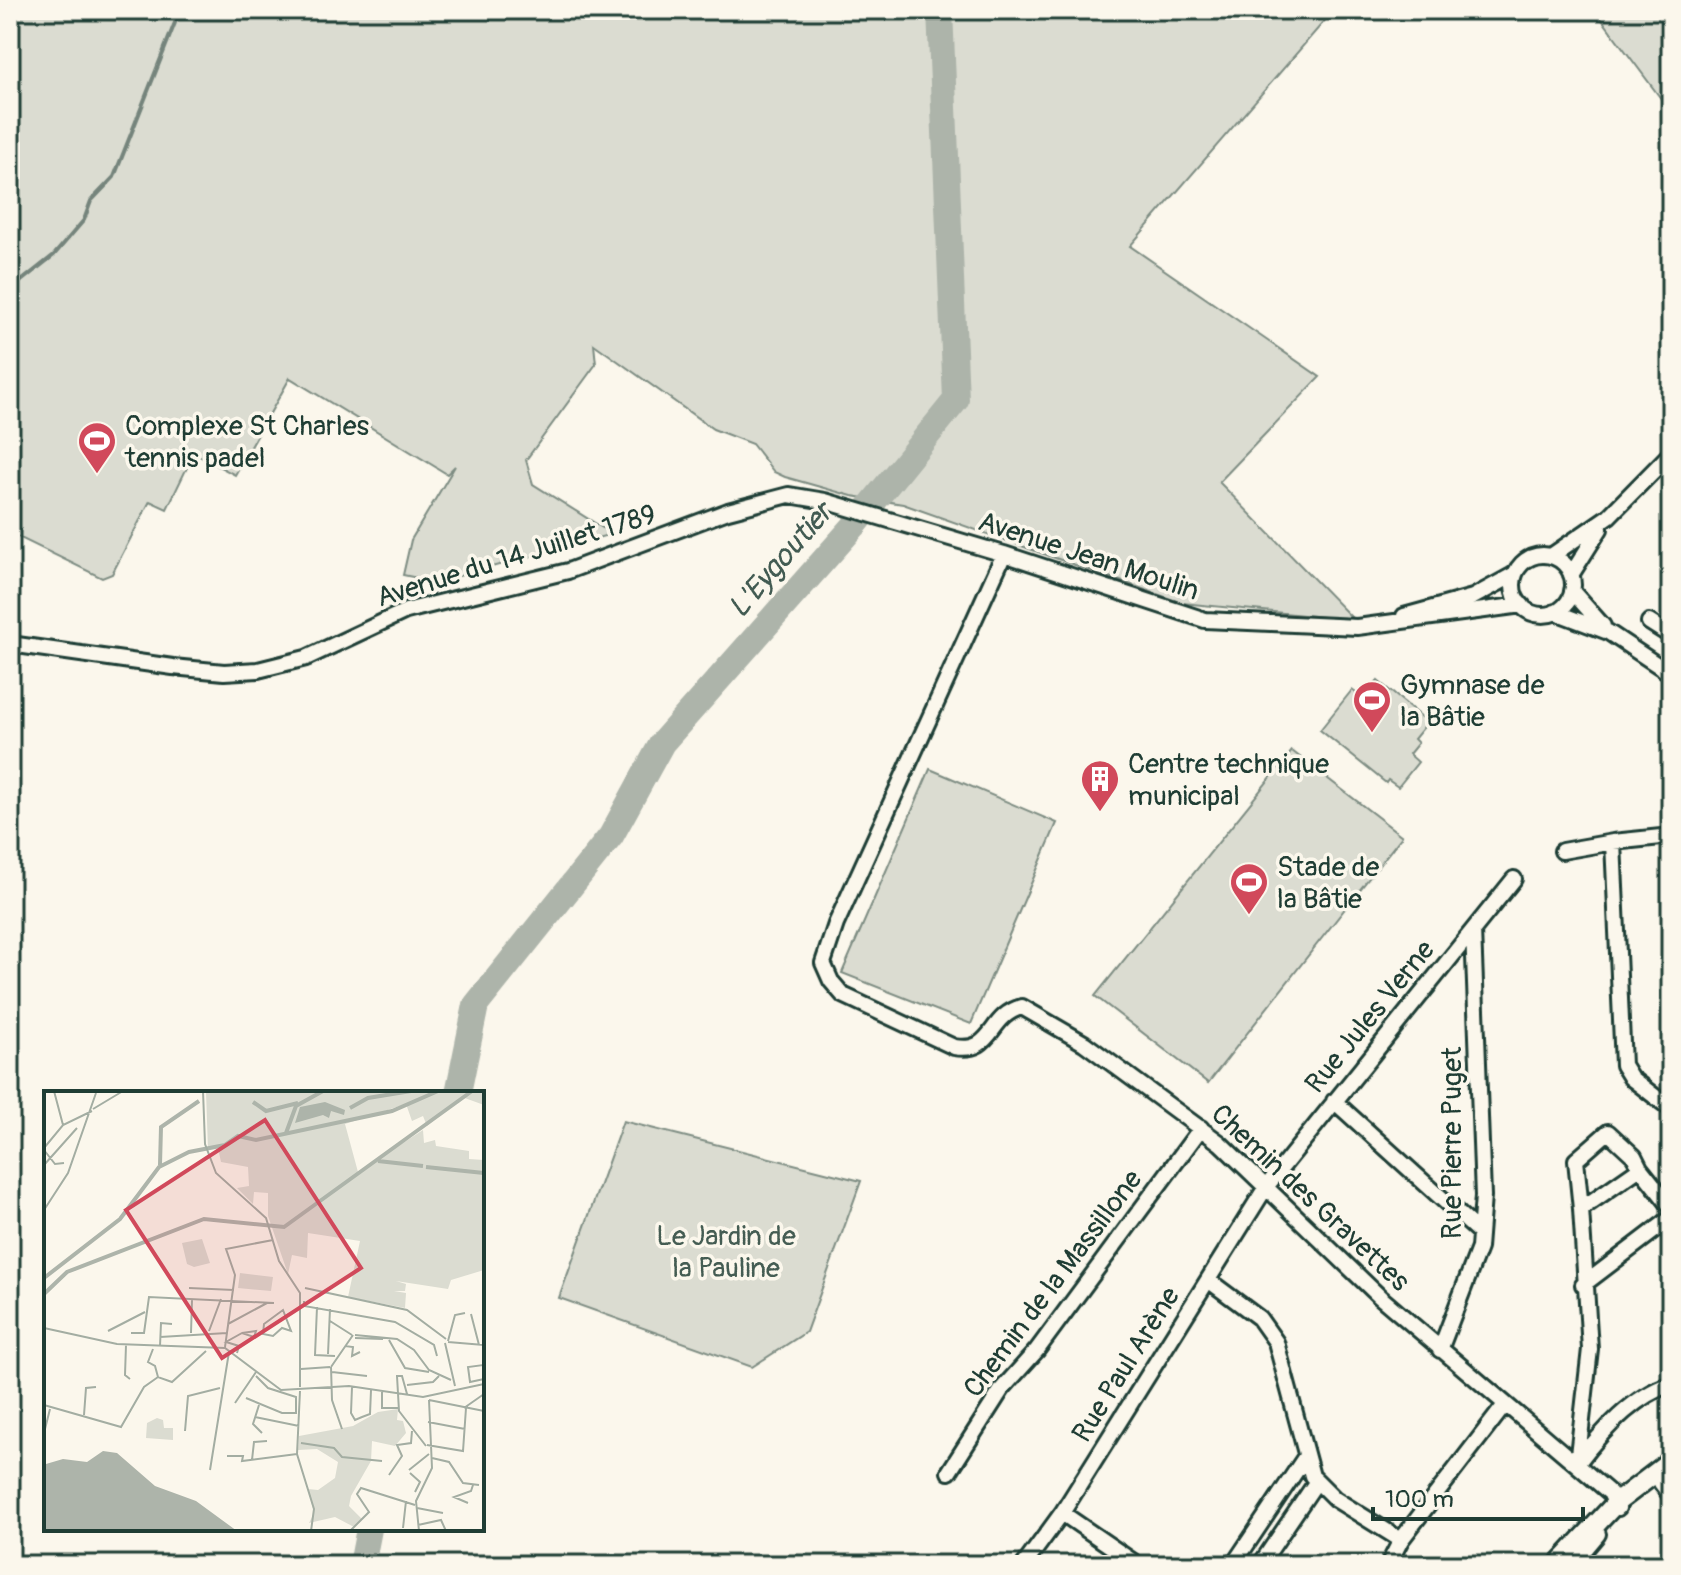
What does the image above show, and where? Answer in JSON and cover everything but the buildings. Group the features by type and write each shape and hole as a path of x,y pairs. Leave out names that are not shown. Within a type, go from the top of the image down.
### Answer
{"main road":[{"path":"1558,1565 1617,1502 1671,1461"},
{"path":"1572,1565 1625,1511 1668,1485"}],"street":[{"path":"1671,453 1609,516 1551,556 1529,559 1515,574 1514,591 1522,605 1539,614 1555,612 1608,632 1671,674"},
{"name":"Avenue du 14 Juillet 1789","path":"10,644 173,667 224,672 258,670 306,658 406,611 568,571 774,498 807,497 848,508"},
{"name":"Avenue Jean Moulin","path":"848,508 1004,554 1188,617 1367,626 1522,605"},
{"path":"1555,612 1566,603 1572,583 1609,516"},
{"name":"Chemin des Gravettes","path":"1004,554 836,924 823,963 831,981 843,995 954,1047 972,1050 981,1046 1006,1011 1022,1007 1084,1043 1201,1128 1440,1350 1577,1464 1617,1502"},
{"path":"1551,556 1564,563 1572,583 1608,632"},
{"name":"Avenue Jean Moulin","path":"1367,626 1473,597 1515,574"},
{"path":"1649,622 1671,636"},
{"path":"1562,851 1671,836"},
{"path":"1613,842 1623,1065 1631,1078 1671,1109"},
{"name":"Rue Jules Verne","path":"1266,1187 1514,879"},
{"name":"Rue Pierre Puget","path":"1440,1350 1479,1248 1483,1196 1473,930"},
{"path":"1334,1101 1480,1233"},
{"name":"Chemin de la Massillone","path":"949,1472 1002,1389 1037,1350 1201,1128"},
{"path":"1577,1464 1590,1349 1576,1160 1608,1132 1634,1156 1671,1207"},
{"path":"1581,1209 1640,1168"},
{"name":"Rue Paul Arène","path":"1024,1565 1062,1513 1266,1187"},
{"path":"1583,1285 1671,1218"},
{"path":"1208,1280 1259,1318 1276,1342 1312,1476 1335,1499 1401,1540"},
{"path":"1577,1464 1597,1437 1624,1413 1654,1389 1671,1384"},
{"path":"1388,1565 1401,1540 1504,1406"},
{"path":"1233,1565 1306,1456"},
{"path":"1260,1565 1317,1481"},
{"path":"1572,1565 1612,1518 1619,1507 1617,1502"},
{"path":"1062,1513 1138,1565"}],"green space":[{"path":"10,10 1334,10 1130,246 1320,377 1219,482 1354,620 1182,603 903,504 852,496 785,477 774,472 752,444 713,429 594,344 596,364 526,460 533,484 612,534 437,582 403,575 411,540 455,466 447,474 290,378 235,475 194,453 167,509 150,501 112,574 102,578 10,533"},
{"path":"1594,10 1671,10 1671,112 1597,13"},
{"name":"Gymnase de la Bâtie","path":"1378,681 1428,722 1414,739 1418,743 1409,754 1418,762 1398,787 1388,780 1386,783 1320,730 1352,690 1363,698"},
{"name":"Stade de la Bâtie","path":"1292,751 1402,836 1208,1083 1095,996"},
{"path":"930,769 1057,823 971,1024 842,973"},
{"name":"Le Jardin de la Pauline","path":"623,1121 861,1181 806,1332 752,1367 559,1298"}],"waterway":[{"path":"10,290 54,255 84,220 91,201 114,177 180,10"},
{"name":"L'Eygoutier","path":"458,1091 476,1005 611,836 662,743 854,526 956,400 940,10"},
{"name":"L'Eygoutier","path":"362,1565 369,1531"},
{"path":"10,1548 14,1565"}],"place":[{"name":"Complexe St Charles tennis padel","path":"97,475"},
{"name":"Gymnase de la Bâtie","path":"1372,734"},
{"name":"Centre technique municipal","path":"1100,813"},
{"name":"Stade de la Bâtie","path":"1249,916"}]}
